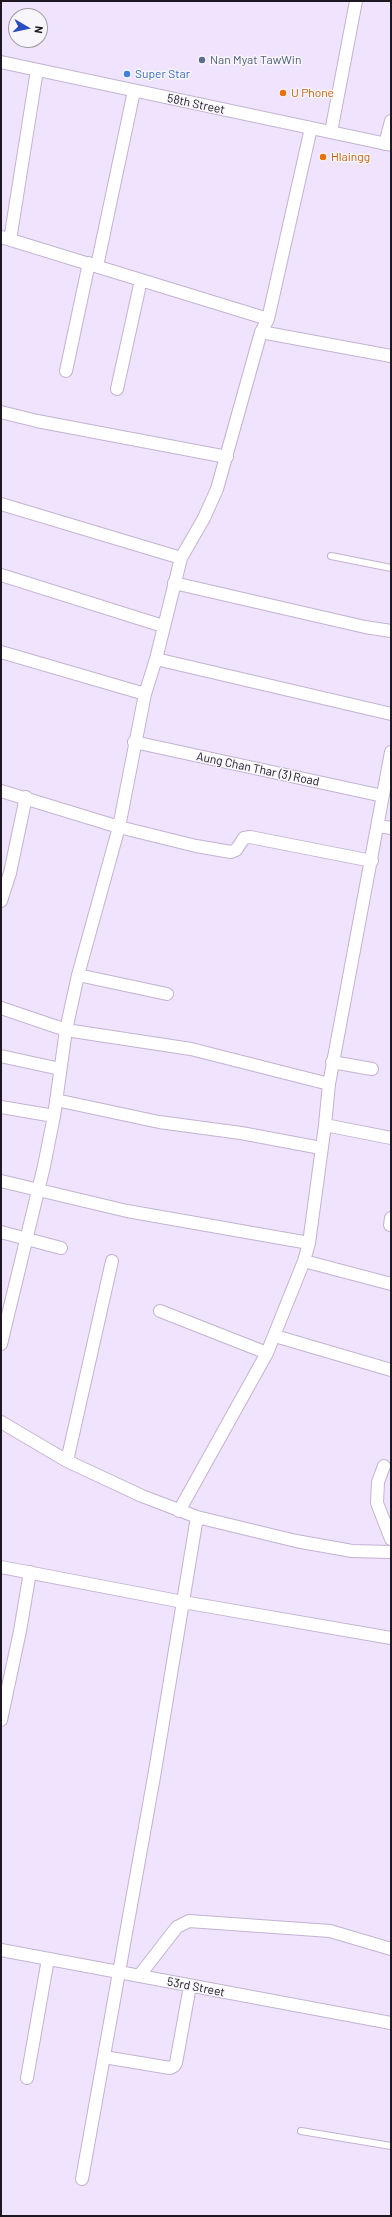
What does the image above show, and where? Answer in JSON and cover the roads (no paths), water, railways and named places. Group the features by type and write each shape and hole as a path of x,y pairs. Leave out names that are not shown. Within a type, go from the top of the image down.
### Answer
{"street":[{"path":"331,132 356,1"},
{"name":"58th Street","path":"1,62 388,145"},
{"path":"37,70 5,239 268,319"},
{"path":"66,371 76,316 93,265 134,91"},
{"path":"388,145 391,121"},
{"path":"1,1344 54,1116 66,1030 78,975 119,827 134,742 145,694 156,659 181,558 204,518 217,488 227,457 261,332 268,319 311,128"},
{"path":"117,389 141,280"},
{"path":"261,332 391,356"},
{"path":"1,412 37,421 227,457"},
{"path":"1,504 181,558"},
{"path":"1,575 163,626"},
{"path":"174,583 365,627 391,631"},
{"path":"1,652 145,694"},
{"path":"156,659 391,714"},
{"name":"Aung Chan Thar (3) Road","path":"134,742 383,796"},
{"path":"179,1511 267,1353 304,1261 309,1243 332,1062 379,826 391,752"},
{"path":"1,791 26,797 119,827 196,846 231,852 236,850 244,838 250,837 372,861"},
{"path":"1,901 10,873 26,797"},
{"path":"379,826 391,828"},
{"path":"78,975 167,994"},
{"path":"1,1008 66,1030 191,1049 329,1084"},
{"path":"1,1056 60,1069"},
{"path":"332,1062 372,1069"},
{"path":"56,1100 159,1122 241,1133 321,1148"},
{"path":"1,1107 54,1116"},
{"path":"325,1126 391,1138"},
{"path":"1,1181 127,1211 309,1243"},
{"path":"1,1232 61,1248"},
{"path":"66,1461 112,1261"},
{"path":"304,1261 391,1284"},
{"path":"160,1311 267,1353"},
{"path":"275,1336 391,1370"},
{"path":"1,1422 66,1461 179,1511 197,1517 296,1541 352,1551 391,1552"},
{"path":"384,1466 378,1482 377,1503 391,1539"},
{"path":"82,2179 197,1517"},
{"path":"1,1567 183,1602 391,1638"},
{"path":"1,1720 20,1631 30,1572"},
{"path":"139,1976 177,1927 190,1920 330,1931 391,1949"},
{"name":"53rd Street","path":"1,1950 391,2023"},
{"path":"27,2078 48,1959"},
{"path":"104,2057 170,2068 174,2066 176,2063 190,1986"}],"lane":[{"path":"331,556 391,568"},
{"path":"301,2130 391,2146"}],"place":[{"name":"Nan Myat TawWin","path":"202,60"},
{"name":"Super Star","path":"127,74"},
{"name":"U Phone","path":"283,93"},
{"name":"Hlaingg","path":"323,157"}]}
